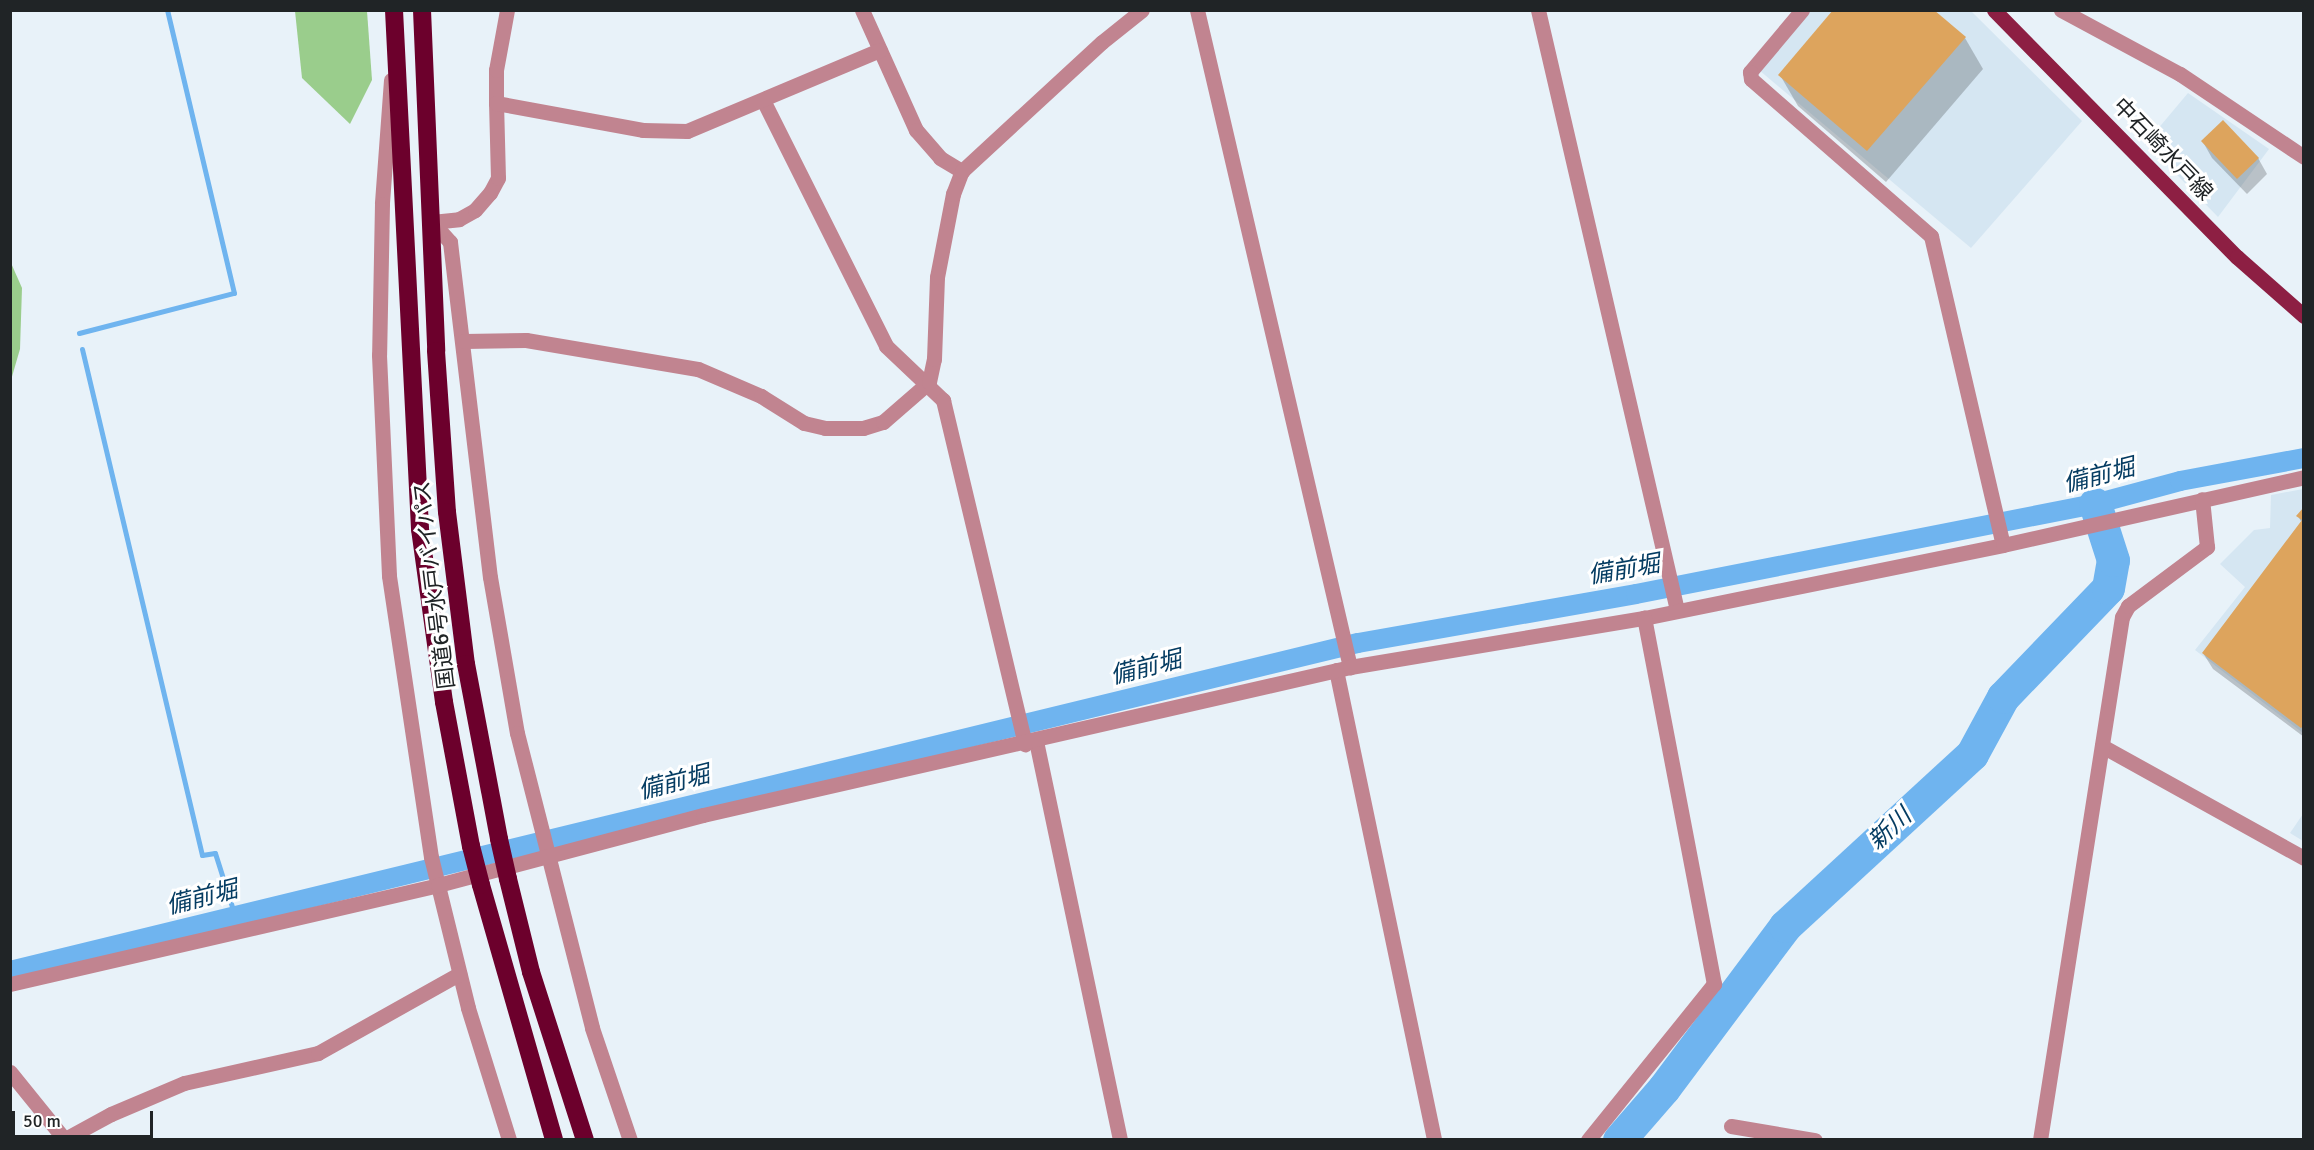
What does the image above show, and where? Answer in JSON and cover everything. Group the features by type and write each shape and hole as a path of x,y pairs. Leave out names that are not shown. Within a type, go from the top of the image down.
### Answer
{"highway":[{"name":"国道6号水戸バイパス","path":"394,10 420,529 444,702 471,846 554,1140"},
{"name":"国道6号水戸バイパス","path":"422,10 436,351 447,512 466,664 499,839 531,972 585,1140"}],"main road":[{"name":"中石崎水戸線","path":"1994,10 2237,257 2304,316"}],"street":[{"path":"432,222 459,219 475,210 490,193 498,177 496,70 507,10"},
{"path":"862,10 925,142 962,171"},
{"path":"464,341 526,340 698,369 762,396 804,423 825,428 863,428 883,422 929,382 934,359 937,277 953,194 962,171 1102,42 1142,10"},
{"path":"1197,10 1343,638 1345,665 1434,1140"},
{"path":"1538,10 1676,606"},
{"path":"1802,10 1750,72 1751,79 1931,236 2002,539"},
{"path":"2069,12 2180,74 2224,107 2304,157"},
{"path":"395,38 382,204 382,461 400,669 436,880 459,974 509,1140"},
{"path":"496,103 662,133 687,131 880,50"},
{"path":"763,100 886,346 929,382 943,400 1021,718 1029,741 1120,1140"},
{"path":"432,222 450,242 501,647 539,830 592,1028 630,1140"},
{"path":"10,984 703,815 1029,741 1345,665 1644,618 1676,606 2002,539 2090,525 2304,477"},
{"path":"2040,1140 2122,617 2128,606 2207,547 2202,499"},
{"path":"1588,1140 1714,984 1644,618"},
{"path":"2102,747 2304,858"},
{"path":"10,1072 65,1139 111,1114 183,1083 318,1053 459,974"},
{"path":"1731,1126 1815,1140"}],"shaded area":[{"path":"1810,11 1971,11 2082,121 1971,248 1759,70"},
{"path":"2188,93 2269,149 2218,217 2146,143"},
{"path":"2303,489 2303,733 2195,650 2245,587 2220,564 2254,530 2270,528 2271,495"},
{"path":"2303,814 2303,841 2290,833"}],"green space":[{"path":"295,11 367,11 372,80 350,124 302,78"},
{"path":"11,263 22,288 20,349 11,380"}],"building":[{"path":"1833,10 1934,10 1966,37 1867,151 1778,75"},
{"path":"2223,120 2259,158 2237,179 2201,141"},
{"path":"2304,507 2304,725 2301,728 2202,653 2302,520 2296,516"}],"waterway":[{"path":"79,333 234,293 167,10"},
{"path":"82,349 202,855 215,853 235,916"},
{"name":"備前堀","path":"10,971 1358,643 1636,594 2095,504 2180,481 2304,458"},
{"name":"新川","path":"1619,1140 1664,1088 1785,926 1972,754 2003,697 2108,588 2113,560 2095,504"}]}
